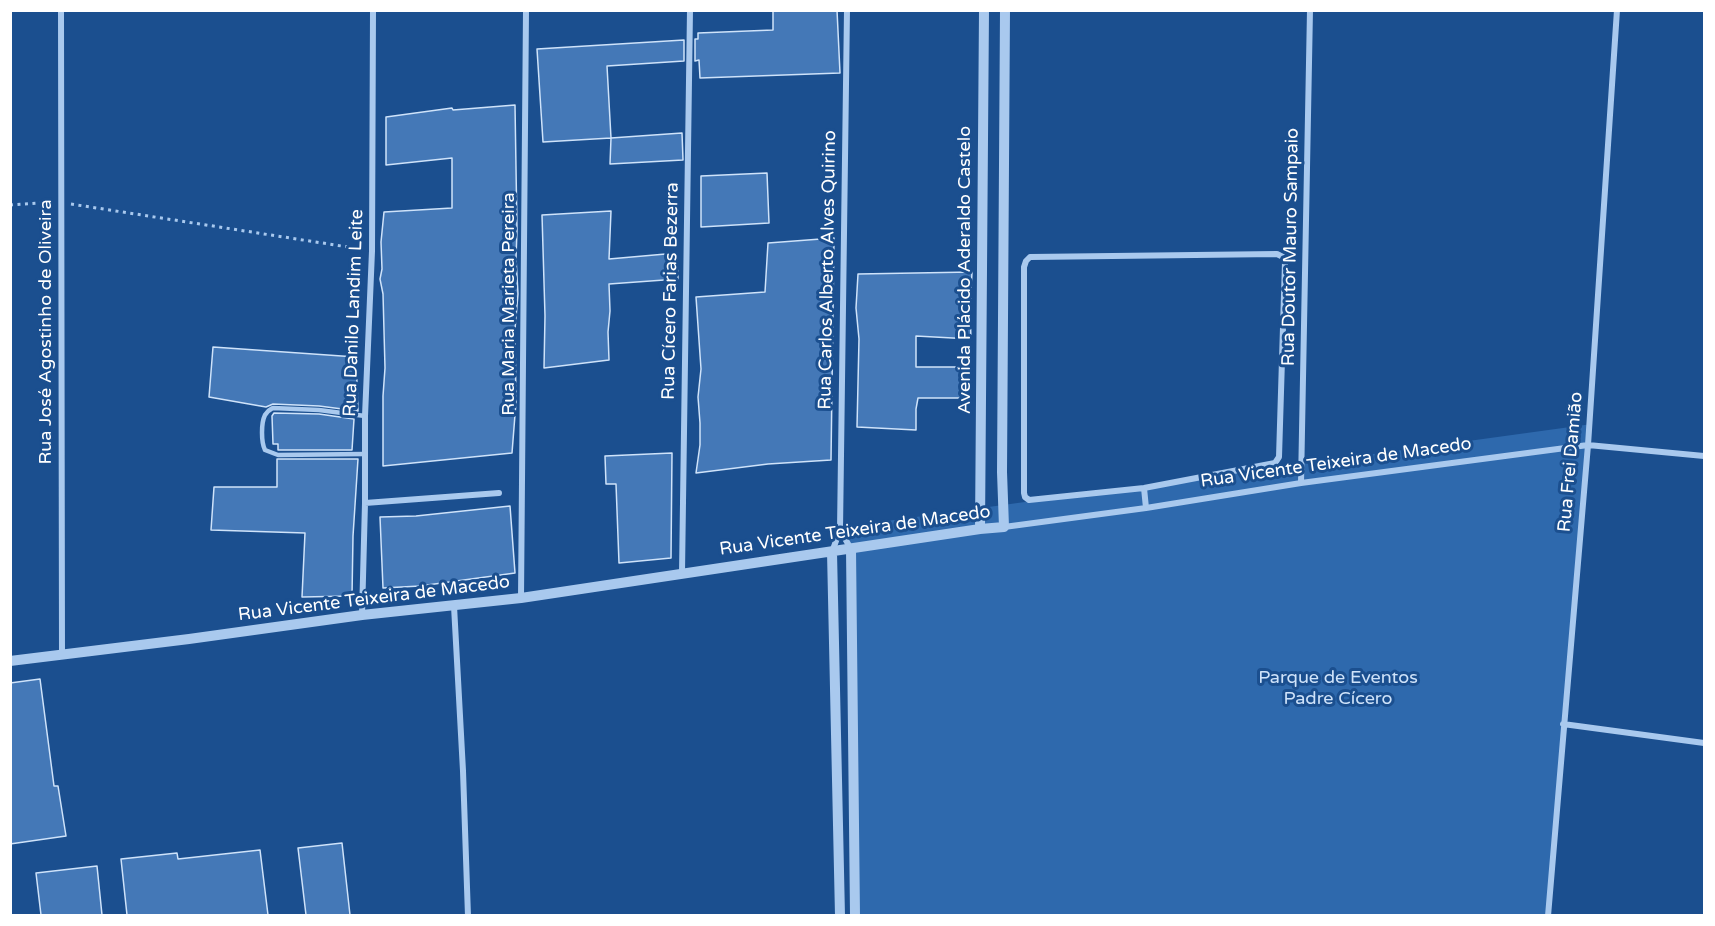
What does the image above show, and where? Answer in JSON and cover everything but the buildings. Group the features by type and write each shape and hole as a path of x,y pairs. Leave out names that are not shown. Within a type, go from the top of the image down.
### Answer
{"street":[{"name":"Rua José Agostinho de Oliveira","path":"61,10 62,654"},
{"name":"Rua Danilo Landim Leite","path":"363,615 365,416 372,251 373,10"},
{"name":"Rua Maria Marieta Pereira","path":"521,597 526,10"},
{"name":"Rua Cícero Farias Bezerra","path":"682,572 690,10"},
{"name":"Rua Carlos Alberto Alves Quirino","path":"840,530 847,10"},
{"name":"Avenida Plácido Aderaldo Castelo","path":"980,529 984,10"},
{"name":"Avenida Plácido Aderaldo Castelo","path":"1004,527 1002,472 1005,10"},
{"name":"Rua Doutor Mauro Sampaio","path":"1301,483 1310,10"},
{"name":"Rua Frei Damião","path":"1548,915 1588,445 1617,10"},
{"path":"1278,254 1285,262 1278,460 1275,463 1144,488 1029,500 1025,497 1024,267 1026,261 1030,257 1278,254"},
{"path":"982,263 1004,264"},
{"name":"Rua Vicente Teixeira de Macedo","path":"10,661 521,597 980,529 1146,508 1301,483 1588,445 1704,456"},
{"path":"1144,488 1146,508"},
{"path":"365,503 499,493"},
{"path":"840,530 851,549 855,915"},
{"path":"840,530 832,552 840,915"},
{"path":"454,606 468,915"},
{"path":"1563,724 1704,742"}],"lane":[{"path":"365,416 319,410 273,408 268,410 264,416 262,445 265,450 278,455 365,454"}],"path":[{"path":"10,205 60,202 372,251"}],"green space":[{"name":"Parque de Eventos Padre Cícero","path":"1592,424 1548,915 855,915 851,567 843,527"}]}
